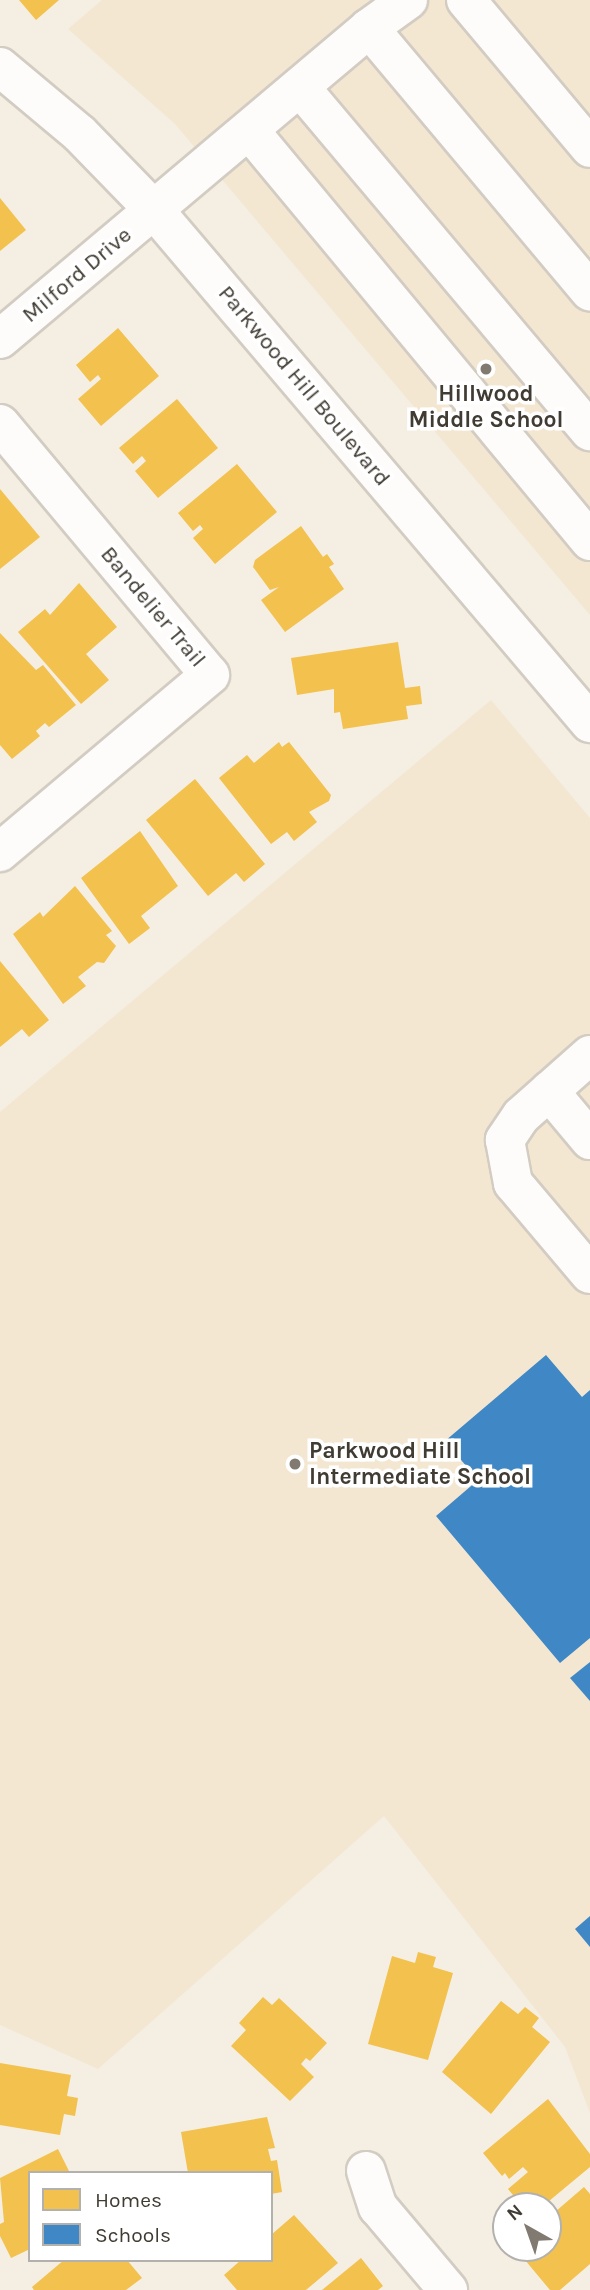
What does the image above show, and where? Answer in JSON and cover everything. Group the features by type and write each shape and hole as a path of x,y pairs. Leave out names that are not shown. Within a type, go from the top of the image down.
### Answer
{"street":[{"name":"Milford Drive","path":"0,339 369,28 408,0"},
{"path":"466,0 590,148"},
{"path":"369,28 590,291"},
{"name":"Parkwood Hill Boulevard","path":"0,67 80,134 155,211 590,723"},
{"path":"300,87 590,431"},
{"path":"250,130 590,541"},
{"name":"Bandelier Trail","path":"0,424 210,675 0,852"},
{"path":"590,1055 520,1116 505,1140 506,1163 513,1183 590,1274"},
{"path":"549,1091 590,1140"},
{"path":"366,2171 384,2216 448,2290"}],"shaded area":[{"name":"Hillwood Middle School","path":"102,0 590,0 590,615 175,124 68,29"},
{"name":"Parkwood Hill Intermediate School","path":"491,700 590,818 590,2113 565,2047 384,1816 98,2069 0,2025 0,1112"}],"building: Homes":[{"path":"19,0 59,0 36,20"},
{"path":"0,198 26,230 0,251"},
{"path":"118,328 159,376 101,426 78,399 101,379 98,375 90,382 76,365"},
{"path":"177,399 218,448 158,498 135,471 146,461 142,456 133,464 119,448"},
{"path":"237,464 277,512 215,564 193,538 203,529 200,525 193,531 178,513"},
{"path":"0,489 40,537 0,569"},
{"path":"301,526 323,557 327,554 334,564 329,567 344,589 285,632 261,600 279,587 270,590 253,567 255,560"},
{"path":"79,583 117,627 86,654 109,680 81,704 18,632 45,609 50,615"},
{"path":"0,633 36,670 43,665 76,705 49,727 45,723 36,731 40,736 12,759 0,745"},
{"path":"398,642 405,688 420,686 422,704 406,706 408,719 343,729 340,712 334,713 334,689 297,695 291,658"},
{"path":"279,742 282,747 289,742 331,795 329,801 309,812 317,822 294,841 287,832 271,844 219,778 247,755 254,763"},
{"path":"195,779 265,864 244,882 236,873 208,896 146,820"},
{"path":"140,831 178,886 141,916 150,928 129,944 81,878"},
{"path":"75,886 112,931 106,935 116,946 104,963 97,962 78,977 86,986 63,1004 13,934 40,912 43,917"},
{"path":"0,961 49,1020 29,1037 22,1029 0,1047"},
{"path":"418,1952 436,1957 433,1967 453,1973 428,2060 368,2044 392,1956 415,1963"},
{"path":"263,1997 272,2005 279,1998 327,2043 310,2061 306,2058 301,2064 314,2077 290,2101 231,2046 246,2030 239,2023"},
{"path":"501,2001 518,2014 525,2007 539,2018 532,2027 550,2042 491,2114 442,2072"},
{"path":"0,2063 71,2075 67,2096 78,2098 75,2116 64,2114 60,2135 0,2125"},
{"path":"548,2099 590,2154 590,2167 560,2192 510,2192 508,2189 528,2172 523,2167 509,2179 505,2173 502,2176 483,2153"},
{"path":"267,2117 275,2148 268,2149 271,2161 277,2160 282,2192 273,2194 273,2171 188,2171 181,2132"},
{"path":"58,2149 69,2171 28,2171 28,2250 11,2258 0,2236 0,2224 4,2222 0,2178"},
{"path":"584,2187 590,2194 590,2264 560,2290 550,2290 527,2262 562,2262 562,2206"},
{"path":"294,2215 338,2263 306,2290 237,2290 224,2275 239,2262 273,2262 273,2233"},
{"path":"361,2258 383,2286 378,2290 322,2290"},
{"path":"62,2262 129,2262 142,2278 126,2290 34,2290 32,2287"}],"building: Schools":[{"path":"546,1355 582,1397 590,1390 590,1638 560,1663 436,1516 478,1480 445,1441"},
{"path":"590,1662 590,1701 570,1678"},
{"path":"590,1916 590,1947 575,1929"}],"place":[{"name":"Hillwood Middle School","path":"486,369"},
{"name":"Parkwood Hill Intermediate School","path":"295,1464"}]}
